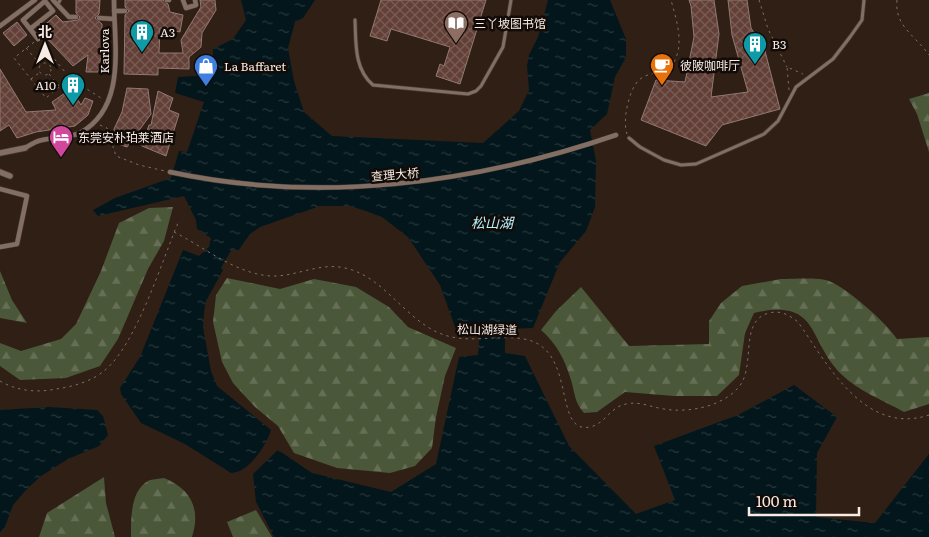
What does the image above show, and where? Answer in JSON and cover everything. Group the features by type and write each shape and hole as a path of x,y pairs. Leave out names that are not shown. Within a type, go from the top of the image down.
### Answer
{"street":[{"path":"0,26 35,0"},
{"name":"Karlova","path":"95,122 109,102 114,85 114,0"},
{"path":"184,0 186,8 196,5 195,0"},
{"path":"30,29 53,11 45,1 23,20 30,29 38,39"},
{"path":"51,8 57,1 69,17 76,17"},
{"path":"114,11 125,10"},
{"path":"99,18 114,19"},
{"path":"0,153 25,148 40,140 78,134 95,122"},
{"name":"查理大桥","path":"170,172 253,185 316,187 405,184 447,179 530,161 616,135"},
{"path":"0,172 10,176"},
{"path":"0,189 27,196 17,244 0,247"}],"lane":[{"path":"355,20 360,66 366,79 373,85 468,94 476,91 481,86 503,47 511,0"},
{"path":"629,138 640,147 664,160 681,165 696,164 764,134 778,121 796,87 833,58 850,37 862,20 864,0"}],"path":[{"path":"629,138 624,125 625,113 638,80 646,75 660,73 672,64 676,58 680,44 671,0"},
{"path":"759,0 768,29 787,67 789,98"},
{"path":"897,0 898,19 902,26 929,54"},
{"path":"70,78 46,98 14,58 38,39 70,78 97,96"},
{"path":"26,48 40,65 40,73"},
{"path":"56,60 50,65 49,73 60,87"},
{"path":"40,65 43,63 50,65"},
{"path":"787,67 795,72 812,75"},
{"path":"31,79 40,73"},
{"path":"40,73 46,75 49,73"},
{"path":"95,122 107,128 116,156 139,165 170,172"},
{"path":"0,381 20,389 44,391 66,388 104,371 114,362 129,338 178,223"},
{"name":"松山湖绿道","path":"174,232 246,270 270,276 320,267 346,268 367,278 414,316 437,332 449,337 478,340 502,338 530,340 545,348 556,362 561,375 570,418 577,425 590,427 598,424 611,411 624,404 637,402 663,409 693,410 727,397 738,388 748,369 750,336 753,325 766,314 783,313 798,322 828,368 860,400 891,418 906,420 929,415"}],"green space":[{"path":"929,93 929,152 917,114 909,99"},
{"path":"173,207 164,241 148,269 118,339 100,366 66,378 20,380 0,366 0,343 21,351 61,339 76,324 101,271 119,223 149,208"},
{"path":"0,271 12,300 27,323 0,318"},
{"path":"227,278 280,289 314,279 356,287 389,307 408,327 456,348 445,376 436,417 432,448 415,466 390,473 337,468 294,453 278,426 255,407 233,383 222,362 213,322 216,295"},
{"path":"781,279 829,281 846,291 866,307 897,339 929,337 929,404 904,412 863,390 847,380 830,361 810,325 802,317 791,311 775,310 754,313 745,333 739,375 717,396 674,396 625,392 597,412 584,413 577,401 563,359 552,341 541,330 556,311 581,287 629,346 709,344 709,321 721,303 742,286"},
{"path":"104,477 106,503 115,537 39,537 47,513"},
{"path":"164,478 181,488 192,501 195,518 192,537 131,537 133,506 138,492 148,481"},
{"path":"256,510 272,537 233,537 227,522"}],"water":[{"name":"松山湖","path":"241,0 315,0 303,18 295,22 288,48 294,81 304,112 332,136 483,143 519,111 529,90 527,66 529,55 538,37 548,0 610,0 626,39 626,57 615,77 607,114 590,130 596,161 595,207 586,231 560,262 533,328 505,329 505,353 525,356 569,446 636,514 675,500 654,446 738,415 794,385 837,417 817,453 816,517 875,523 929,454 929,537 274,537 256,502 253,474 278,450 312,473 391,492 436,464 459,357 478,355 480,330 455,327 440,285 408,237 382,217 366,211 350,206 320,206 260,227 250,234 238,251 232,249 206,301 203,327 211,371 217,386 271,430 266,443 256,457 238,472 231,473 185,444 141,423 121,394 120,388 140,357 183,250 199,256 209,247 211,238 197,229 196,220 184,196 98,216 93,210 115,198 171,178 179,151 187,152 204,102 175,93 178,77 213,75 213,49 233,39 246,20"},
{"path":"49,407 97,410 103,416 108,435 99,446 68,459 41,476 13,505 4,529 0,532 0,410"}],"building":[{"path":"76,0 100,0 99,14 95,18 102,24 101,58 98,72 86,72 88,55 73,66 39,30 56,15 63,22 78,20 80,17 76,13"},
{"name":"A3","path":"125,0 163,0 168,4 170,12 183,15 180,32 160,28 159,53 183,53 181,40 201,7 200,0 215,0 216,10 202,33 201,47 189,57 189,69 158,68 158,75 124,74 125,15 129,11 125,7"},
{"name":"三丫坡图书馆","path":"381,0 486,0 460,84 436,76 440,64 444,66 450,47 391,29 387,41 370,36"},
{"name":"B3","path":"689,0 714,0 719,34 711,97 748,92 732,35 728,0 747,0 751,28 765,51 780,109 722,125 706,146 641,120 656,80 685,82 694,37"},
{"path":"17,22 27,35 14,46 3,33"},
{"name":"A10","path":"0,69 26,112 56,110 52,102 71,89 81,105 85,98 93,101 88,115 75,126 36,132 17,138 9,125 0,131"},
{"path":"127,88 148,89 151,114 127,147 118,144 114,129 122,112"},
{"path":"158,91 173,98 169,110 179,114 166,156 142,146 149,125 151,125"}],"place":[{"name":"三丫坡图书馆","path":"456,44"},
{"name":"A3","path":"142,53"},
{"name":"B3","path":"755,65"},
{"name":"彼陂咖啡厅","path":"662,86"},
{"name":"La Baffaret","path":"206,87"},
{"name":"A10","path":"73,106"},
{"name":"东莞安朴珀莱酒店","path":"61,158"}]}
